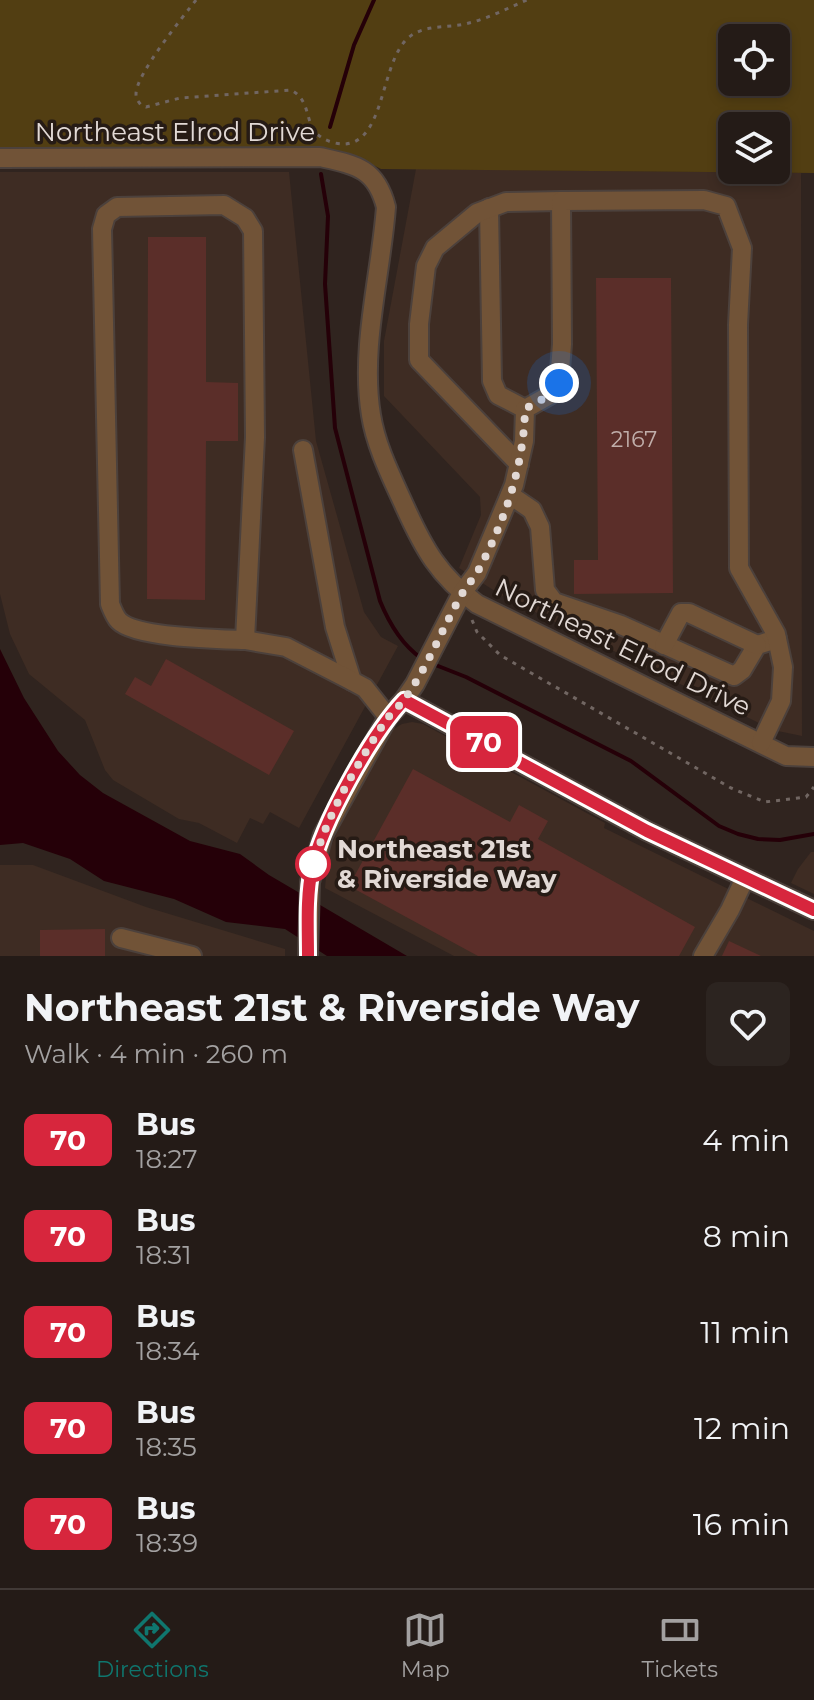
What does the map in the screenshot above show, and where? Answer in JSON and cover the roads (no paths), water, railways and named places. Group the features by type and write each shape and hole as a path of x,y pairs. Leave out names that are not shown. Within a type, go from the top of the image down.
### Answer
{"street":[{"name":"Northeast Elrod Drive","path":"0,158 320,157 345,162 370,174 378,184 386,207 368,362 371,416 384,458 422,545 445,578 477,604 786,756 814,757"},
{"path":"519,464 419,360 419,324 426,266 435,248 477,213 506,202 704,200 726,206 742,248 738,325 739,568 777,639 783,667 781,701 761,743"},
{"path":"525,409 550,395 559,383 562,344 561,201"},
{"path":"245,640 255,437 253,231 245,218 224,205 117,207 106,215 102,229 110,604 119,621 137,630 286,647 365,688 388,717"},
{"path":"489,208 492,381 498,395 525,409"},
{"path":"308,956 309,893 316,855 330,819 388,717 415,684 462,593 477,573 510,495 524,441 525,409"},
{"path":"303,450 335,627 352,681"},
{"path":"510,495 532,510 540,527 545,590 554,602 621,625 734,676 742,670 757,645"},
{"path":"664,645 681,613 689,613 757,645 777,639"},
{"path":"404,700 599,806 814,910"},
{"path":"703,956 745,878"},
{"path":"121,938 192,956"}],"waterway":[{"path":"330,127 354,45 374,0"},
{"path":"321,174 328,216 325,284 335,428 380,601 396,632 421,658"},
{"path":"433,664 466,677 631,761 719,826 758,839 780,840 814,834"}],"place":[{"name":"Northeast 21st & Riverside Way","path":"313,864"}]}
